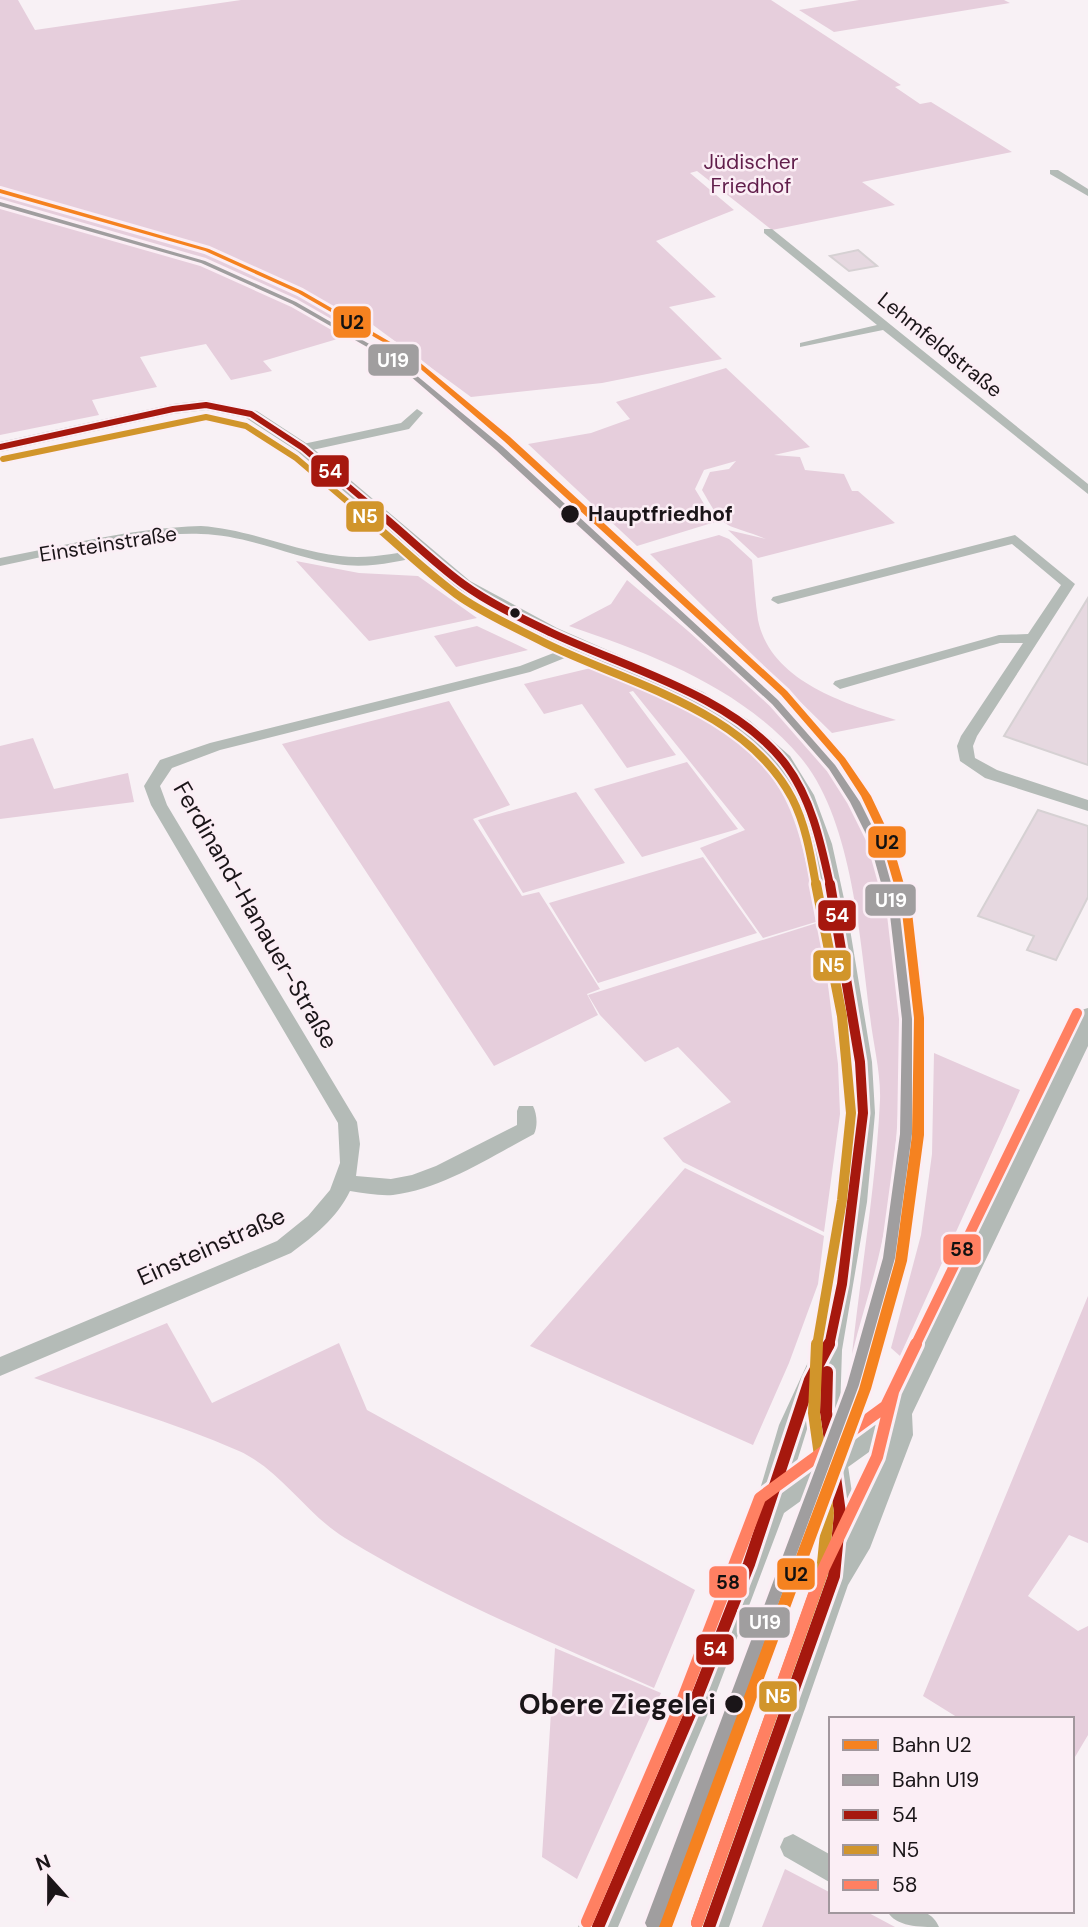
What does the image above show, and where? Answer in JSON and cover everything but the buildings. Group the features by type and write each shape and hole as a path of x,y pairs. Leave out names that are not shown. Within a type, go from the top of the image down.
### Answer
{"main road":[{"path":"598,1927 692,1709 771,1503 896,1414 1088,1018"},
{"path":"709,1927 834,1576 853,1548 897,1435 896,1414"}],"street":[{"path":"1054,172 1088,193"},
{"name":"Lehmfeldstraße","path":"768,231 1088,490"},
{"path":"804,345 886,326"},
{"path":"0,447 173,409 206,405 251,414 303,448 464,585 550,632 696,696 743,725 783,761 804,795 821,844 837,917 855,1026 863,1113 854,1202 828,1350 826,1412 839,1513 834,1576"},
{"path":"303,448 405,426 417,413"},
{"name":"Einsteinstraße","path":"0,562 146,534 200,530 239,533 336,559 386,560 422,552"},
{"path":"778,600 1015,539 1068,584 969,736 965,746 968,761 992,774 1088,806"},
{"path":"840,684 999,639 1033,638"},
{"name":"Ferdinand-Hanauer-Straße","path":"345,1183 352,1143 347,1122 190,861 159,805 152,786 166,764 215,746 526,669 582,646"},
{"path":"345,1183 391,1187 443,1172 527,1129 526,1111"},
{"name":"Einsteinstraße","path":"0,1367 284,1247 311,1228 330,1208 345,1183"},
{"path":"771,1503 778,1471 810,1380 828,1350"},
{"path":"793,1847 829,1869"},
{"path":"903,1913 926,1927"}],"green space":[{"name":"Jüdischer Friedhof","path":"0,0 18,0 35,30 241,0 771,0 901,85 895,87 920,104 931,102 1012,152 862,182 895,205 772,230 697,171 690,173 734,210 656,241 716,297 669,307 722,359 602,383 471,397 373,325 334,340 263,361 272,371 231,380 206,344 140,357 157,387 92,400 99,415 0,435"},
{"path":"859,0 1004,0 1010,3 834,32 799,10"},
{"path":"726,368 810,447 774,455 800,457 805,470 844,474 852,491 858,491 895,523 758,558 728,530 766,539 727,524 716,514 702,490 710,472 729,469 736,461 704,470 695,489 715,522 637,546 528,444 591,433 630,419 616,402"},
{"path":"719,535 729,539 752,560 758,620 766,641 778,659 813,687 855,706 896,720 832,733 650,554"},
{"path":"296,561 359,573 418,576 477,618 369,641"},
{"path":"627,580 727,664 799,732 819,755 850,804 873,858 888,917 897,978 899,1103 894,1164 883,1237 852,1354 875,1164 880,1090 857,917 843,846 818,783 801,758 778,733 752,712 724,693 664,662 569,626 611,604"},
{"path":"477,626 528,650 456,667 434,636"},
{"path":"595,667 702,716 748,750 768,772 791,811 819,921 763,938 700,848 745,830 633,691 629,692 676,755 627,768 582,704 544,714 524,684"},
{"path":"449,701 510,805 473,819 522,896 539,892 600,989 587,994 598,1015 494,1066 282,744"},
{"path":"33,738 54,789 128,773 134,802 0,819 0,746"},
{"path":"687,762 738,829 642,857 594,789"},
{"path":"576,792 625,863 523,893 478,820"},
{"path":"703,857 757,933 598,983 549,903"},
{"path":"820,922 838,1064 840,1114 824,1232 683,1162 663,1138 731,1102 678,1047 645,1062 600,1015 588,995"},
{"path":"934,1053 1020,1090 900,1356 891,1348 921,1235 932,1154"},
{"path":"685,1168 824,1236 818,1284 789,1363 753,1445 530,1346"},
{"path":"1088,1296 1088,1543 1069,1535 1028,1596 1078,1631 1088,1626 1088,1735 1074,1759 1074,1717 957,1717 923,1696"},
{"path":"167,1323 212,1403 339,1343 367,1410 695,1590 654,1688 497,1618 382,1560 331,1528 268,1469 239,1451 163,1421 34,1378"},
{"path":"555,1648 661,1693 577,1879 542,1857"},
{"path":"785,1869 829,1892 829,1913 869,1913 895,1927 762,1927"}],"rail line":[{"name":"U2","path":"0,191 207,250 300,292 404,352 507,439 784,693 842,760 866,796 885,836 907,912 919,1018 918,1135 901,1261 865,1389 664,1927"},
{"name":"U19","path":"0,204 203,262 294,303 397,362 499,448 775,702 832,767 855,802 874,840 895,915 907,1019 906,1134 889,1258 853,1385 653,1923"}],"transit line":[{"name":"54","path":"0,447 173,409 206,405 251,414 303,448 464,585 550,632 696,696 743,725 783,761 804,795 821,844 837,917 860,1062 863,1113 842,1284 828,1350 810,1380 749,1564 692,1709 598,1927"},
{"name":"N5","path":"3,459 175,421 206,417 246,426 296,458 457,595 545,643 690,707 736,735 774,769 793,800 809,847 842,1016 851,1113 842,1200 816,1350 814,1413 828,1513 822,1573 697,1923"},
{"name":"58","path":"587,1922 681,1704 760,1498 886,1406 1077,1013"},
{"name":"54","path":"709,1927 834,1576 840,1513 826,1412 827,1372"},
{"name":"58","path":"697,1923 822,1572 856,1507 877,1457 885,1434 893,1392"}],"place":[{"name":"Hauptfriedhof","path":"570,514"},
{"name":"Obere Ziegelei","path":"734,1704"}]}
